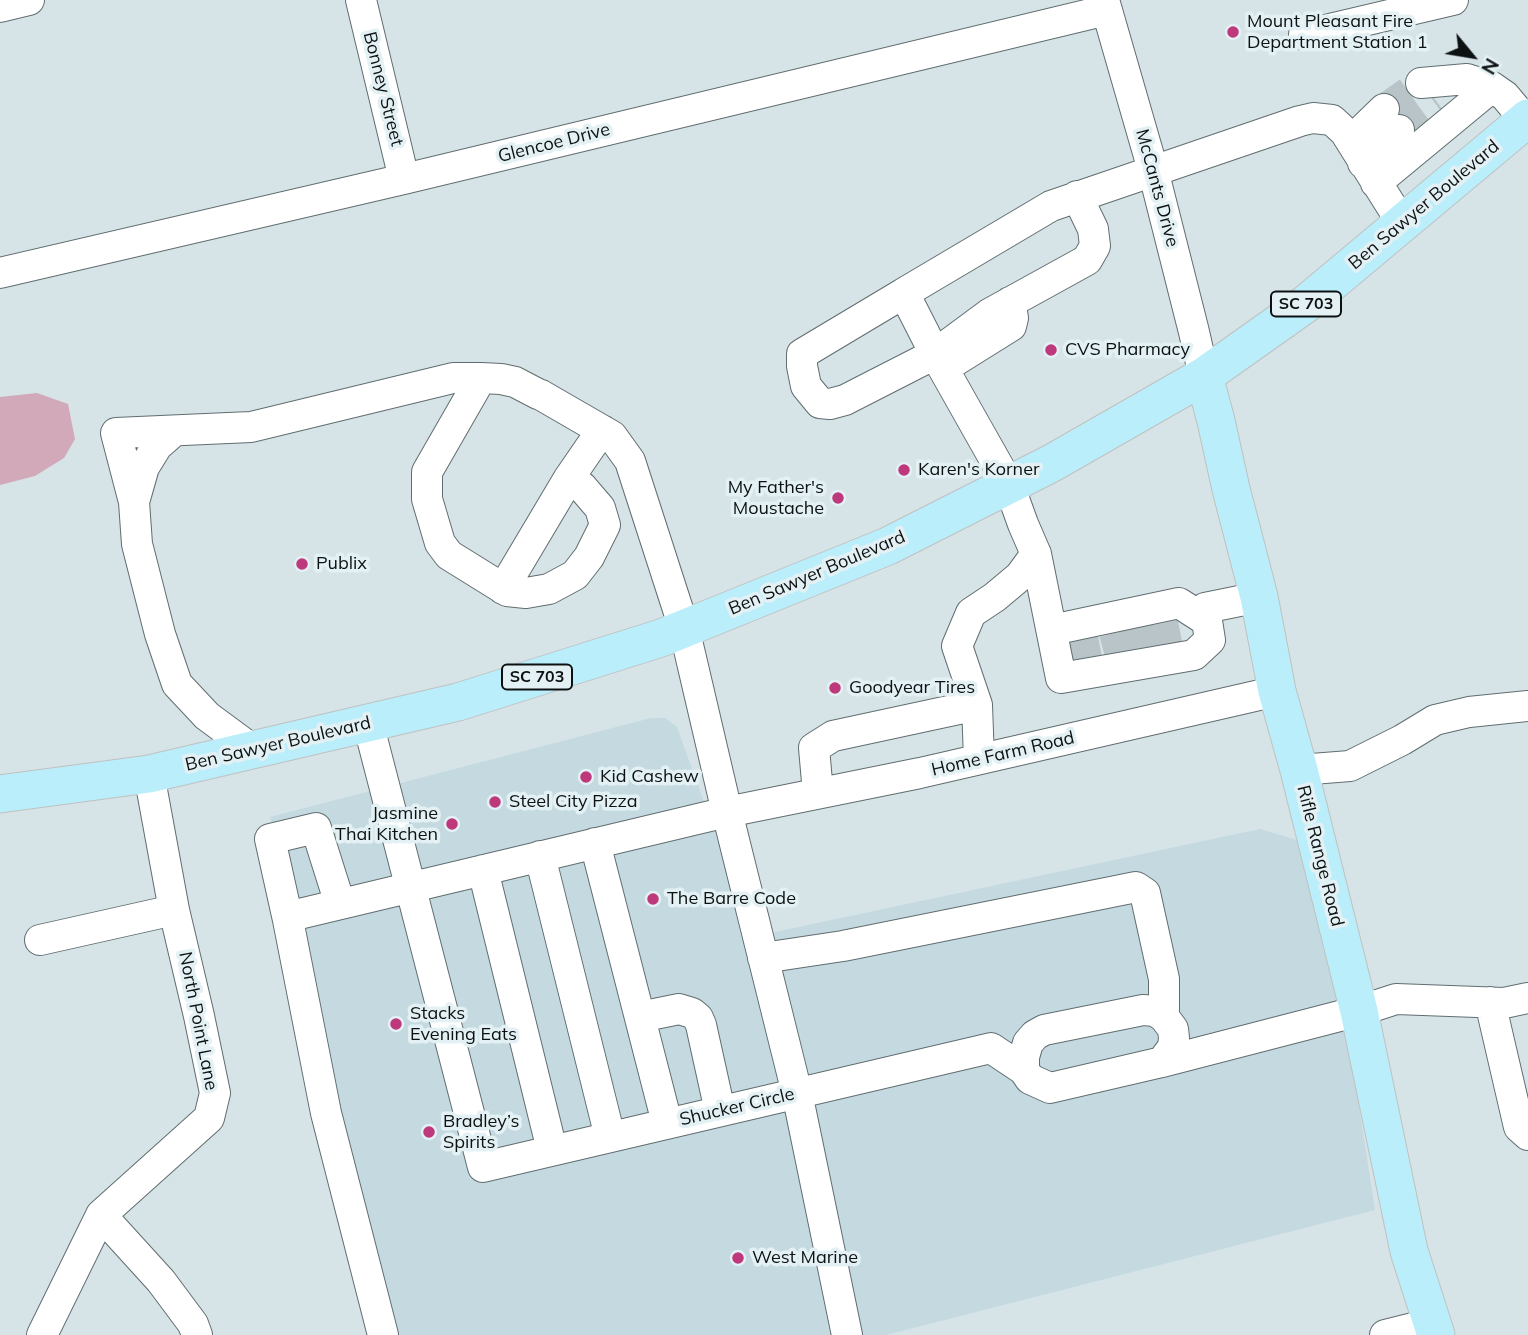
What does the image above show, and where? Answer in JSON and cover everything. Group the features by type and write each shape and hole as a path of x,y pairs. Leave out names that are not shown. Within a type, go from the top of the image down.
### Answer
{"main road":[{"name":"Ben Sawyer Boulevard","path":"0,794 149,774 458,702 660,638 888,546 1063,457 1204,376 1307,303 1527,119"},
{"name":"Rifle Range Road","path":"1204,376 1259,597 1278,691 1359,1011 1409,1251 1434,1329"}],"street":[{"path":"0,7 29,0"},
{"name":"Bonney Street","path":"361,0 404,179"},
{"path":"1304,35 1453,0"},
{"name":"Glencoe Drive","path":"0,273 404,179 1105,5"},
{"name":"McCants Drive","path":"1105,5 1153,170 1204,376"},
{"path":"1363,162 1480,83"},
{"path":"1429,93 1480,83 1505,96 1527,119"},
{"path":"1077,197 1093,229 1095,246 1087,260 1010,302 1013,317 1011,326 939,361 845,400 830,404 820,403 806,386 802,354 1051,206 1153,170 1300,121 1313,118 1332,120 1345,132 1402,223"},
{"path":"1363,162 1392,120"},
{"path":"904,293 1009,485 1023,524 1078,646"},
{"path":"253,750 207,716 177,684 160,635 137,544 134,502 116,433 251,427 453,378 481,378 515,382 612,436 630,461 684,628 797,1093 847,1335"},
{"path":"481,378 427,472 427,499 440,543 449,555 507,591 526,593 549,589 575,575 589,557 606,525 600,508 582,487 569,478"},
{"path":"503,589 569,478 602,430"},
{"path":"134,502 144,467 157,446 174,432"},
{"path":"979,759 976,705 957,646 971,613 1020,576 1036,554"},
{"path":"1078,646 1141,639 1194,655 1210,640 1205,608 1259,597"},
{"path":"1078,646 1141,639 1179,603 1207,621"},
{"name":"Home Farm Road","path":"288,920 295,915 727,812 920,773 1278,691"},
{"path":"818,793 814,748 833,736 976,705"},
{"path":"1299,770 1350,766 1435,720 1469,712 1528,706"},
{"path":"368,723 411,887"},
{"name":"North Point Lane","path":"42,1335 101,1215 209,1118 215,1093 174,910 149,774"},
{"path":"340,904 316,828 270,839 326,1113 383,1335"},
{"path":"595,843 667,1123"},
{"path":"540,856 610,1137"},
{"path":"483,870 552,1150"},
{"name":"Shucker Circle","path":"411,887 483,1167 991,1048 1044,1030 1143,1010 1155,1012 1167,1039"},
{"path":"763,958 843,946 1136,887 1145,894 1164,979 1167,1039"},
{"path":"40,940 174,910"},
{"name":"Shucker Circle","path":"991,1048 1024,1070 1030,1079 1050,1088 1167,1039 1204,1051 1396,999 1504,1003 1528,998"},
{"path":"1490,1002 1519,1127 1528,1135"},
{"path":"639,1017 679,1009 698,1018 720,1111"},
{"path":"1024,1070 1028,1044 1035,1035"},
{"path":"101,1215 160,1280 193,1324 197,1335"},
{"path":"1385,1335 1434,1329"}],"shaded area":[{"path":"37,393 68,404 75,439 64,458 35,476 0,485 0,397"},
{"path":"651,718 665,718 677,727 722,852 742,939 1260,829 1307,843 1351,1053 1375,1210 886,1335 391,1335 270,817"}],"tunnel":[{"path":"1384,109 1421,83"},
{"path":"1399,130 1437,102"},
{"path":"1163,623 1168,648"},
{"path":"1139,627 1145,652"},
{"path":"1114,633 1121,658"},
{"path":"1083,638 1088,663"}],"place":[{"name":"Mount Pleasant Fire Department Station 1","path":"1233,32"},
{"name":"CVS Pharmacy","path":"1051,350"},
{"name":"Karen's Korner","path":"904,470"},
{"name":"My Father's Moustache","path":"838,498"},
{"name":"Publix","path":"302,564"},
{"name":"Goodyear Tires","path":"835,688"},
{"name":"Kid Cashew","path":"586,777"},
{"name":"Steel City Pizza","path":"495,802"},
{"name":"Jasmine Thai Kitchen","path":"452,824"},
{"name":"The Barre Code","path":"653,899"},
{"name":"Stacks Evening Eats","path":"396,1024"},
{"name":"Bradley’s Spirits","path":"429,1132"},
{"name":"West Marine","path":"738,1258"}]}
